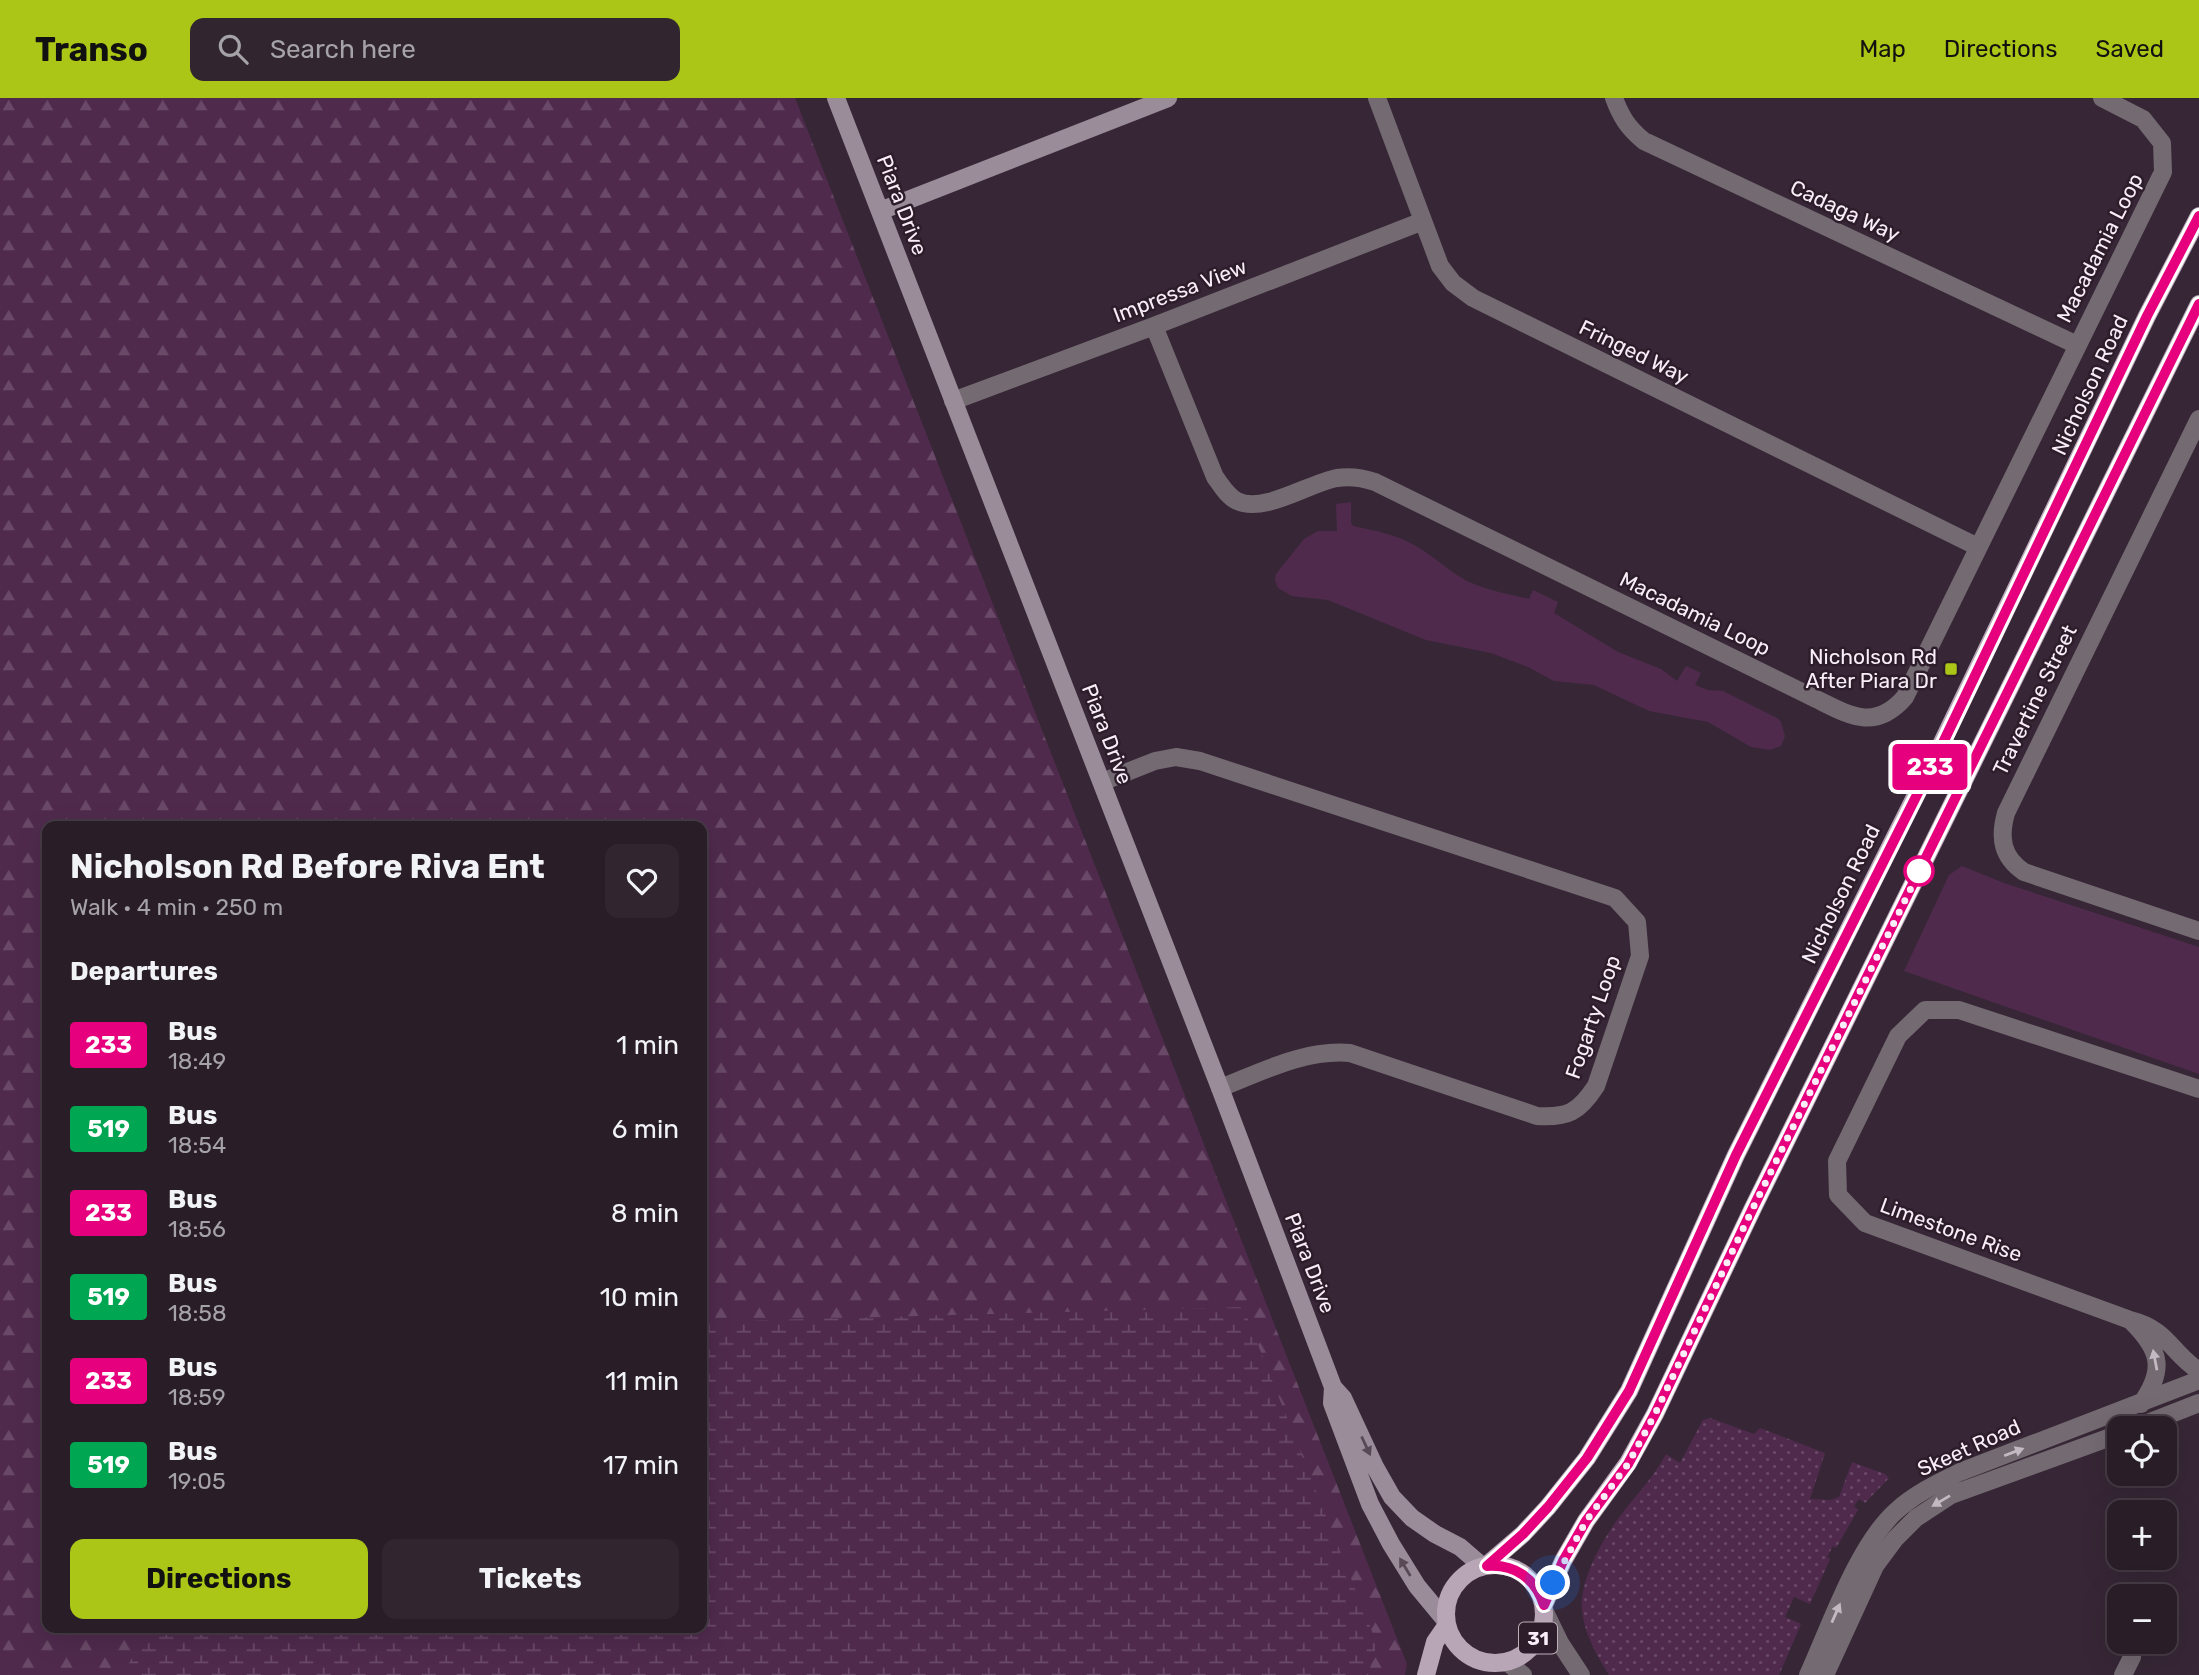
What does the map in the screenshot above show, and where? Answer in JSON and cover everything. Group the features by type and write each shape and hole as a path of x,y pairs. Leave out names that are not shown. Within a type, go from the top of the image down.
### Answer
{"main road":[{"name":"Nicholson Road","path":"1485,1566 1523,1534 1548,1507 1587,1458 1629,1391 1736,1155 1940,749 2147,316 2199,216"},
{"name":"31","path":"1446,1623 1456,1644 1472,1658 1502,1667 1522,1656 1534,1645 1542,1631 1544,1607 1563,1561 1586,1521 1628,1464 1655,1414 1753,1208 2199,304"},
{"name":"31","path":"1485,1566 1498,1565 1519,1571 1535,1585 1544,1607"},
{"path":"1426,1675 1435,1643 1446,1623 1446,1605 1451,1590 1461,1578 1485,1566"}],"street":[{"name":"Piara Drive","path":"836,98 1220,1088 1333,1387 1343,1398 1392,1497 1412,1518 1460,1547 1485,1566"},
{"path":"880,211 1168,98"},
{"name":"Fringed Way","path":"1377,98 1440,266 1453,283 1473,298 1978,547"},
{"name":"Cadaga Way","path":"1614,98 1620,116 1630,130 1644,141 2077,345"},
{"name":"Macadamia Loop","path":"1154,326 1215,477 1231,497 1240,502 1252,505 1270,502 1313,484 1338,478 1353,477 1376,482 1856,717 1869,719 1886,714 1905,697 2163,173 2162,143 2143,119 2102,98"},
{"name":"Impressa View","path":"953,401 1423,221"},
{"name":"Travertine Street","path":"2199,419 2006,813 2002,831 2006,854 2024,872 2199,931"},
{"name":"Fogarty Loop","path":"1102,782 1155,761 1176,757 1200,761 1615,898 1637,922 1640,957 1596,1086 1574,1112 1555,1117 1537,1116 1350,1053 1330,1051 1312,1054 1220,1088"},
{"name":"Limestone Rise","path":"2199,1089 1959,1010 1925,1010 1898,1036 1837,1161 1838,1195 1865,1223 2130,1320 2148,1324 2158,1330 2185,1360 2199,1371"},
{"name":"Limestone Rise","path":"2130,1320 2148,1338 2155,1352 2158,1369 2155,1380 2141,1404"},
{"name":"Skeet Road","path":"1808,1675 1863,1555 1877,1532 1896,1511 1925,1490 1960,1472 2199,1380"},
{"name":"Piara Drive","path":"1333,1387 1332,1403 1370,1504 1417,1586 1446,1623"},
{"path":"2165,1416 2199,1402"},
{"name":"Skeet Road","path":"1825,1675 1868,1578 1884,1552 1907,1526 1951,1495 2107,1438"},
{"path":"1544,1607 1560,1643 1581,1675"},
{"path":"2123,1675 2132,1657"},
{"path":"1502,1667 1523,1675"}],"green space":[{"path":"0,98 795,98 1407,1664 1405,1675 0,1675"},
{"path":"1351,502 1353,526 1385,533 1408,542 1465,580 1480,586 1529,599 1533,590 1558,602 1554,613 1618,652 1661,669 1677,681 1686,666 1701,673 1695,685 1708,690 1723,691 1777,718 1785,736 1781,746 1770,750 1751,747 1708,722 1649,711 1594,685 1554,681 1528,667 1491,653 1426,640 1328,600 1292,596 1278,588 1276,574 1304,539 1318,531 1337,531 1336,504"},
{"path":"1962,866 2004,883 2199,947 2199,1074 1904,971 1949,875"},
{"path":"1243,1307 1377,1644 1368,1675 122,1675 147,1633 707,1633 707,1322"},
{"path":"1710,1418 1754,1434 1760,1428 1825,1453 1810,1499 1830,1500 1839,1497 1852,1462 1889,1478 1865,1503 1859,1499 1854,1506 1858,1510 1836,1548 1833,1546 1827,1557 1830,1559 1810,1604 1794,1597 1785,1617 1801,1624 1779,1675 1609,1675 1592,1644 1583,1619 1582,1599 1588,1573 1614,1524 1666,1454 1680,1463 1703,1420"}],"bus line":[{"name":"233","path":"2199,216 2147,316 1940,749 1736,1155 1629,1391 1587,1458 1548,1507 1487,1566 1498,1565 1519,1571 1535,1585 1544,1605 1563,1561 1586,1521 1628,1464 1655,1414 1753,1208 2199,304"}],"place":[{"name":"Nicholson Rd After Piara Dr","path":"1951,669"}],"route":[{"path":"1553,1583 1586,1521 1628,1464 1655,1414 1753,1208 1922,866 1919,871"}]}
